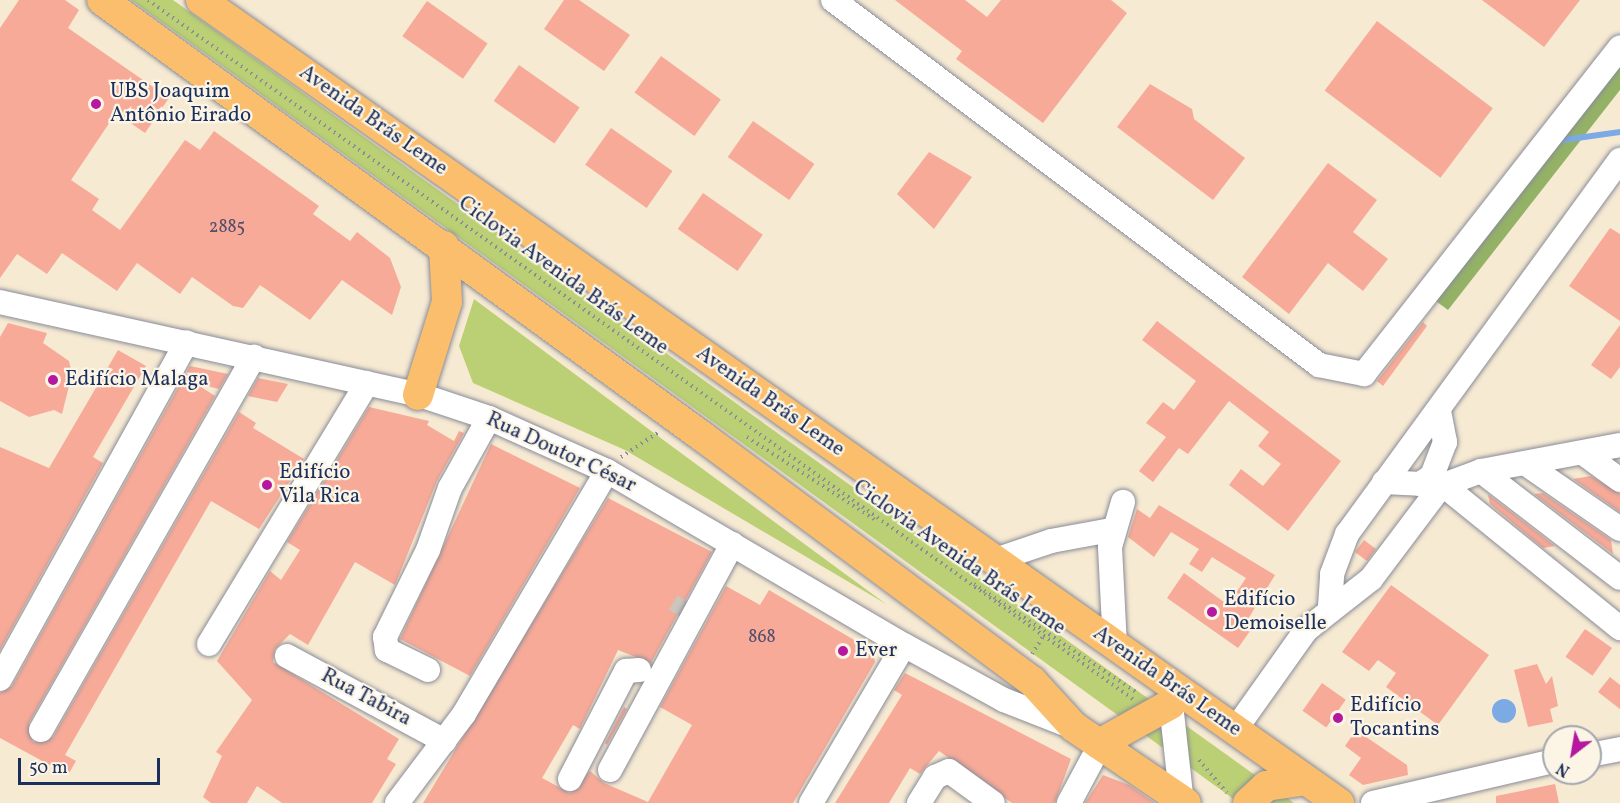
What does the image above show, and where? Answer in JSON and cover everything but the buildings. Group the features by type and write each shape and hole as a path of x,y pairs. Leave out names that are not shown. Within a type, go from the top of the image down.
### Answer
{"main road":[{"path":"102,0 444,246 1021,672 1074,727 1183,802"},
{"name":"Avenida Brás Leme","path":"201,0 1115,646 1169,703 1235,730 1340,803"},
{"path":"418,395 447,302 444,246"},
{"path":"1100,745 1169,703"},
{"path":"1248,803 1266,786 1306,780"}],"street":[{"path":"833,0 1319,365 1364,375 1620,48"},
{"path":"1330,606 1336,557 1384,482 1439,411 1620,160"},
{"name":"Rua Doutor César","path":"0,302 418,395 489,418 608,471 904,645 1004,700 1074,727"},
{"path":"0,679 188,342"},
{"path":"41,730 254,357"},
{"path":"209,644 367,383"},
{"path":"1235,730 1306,630 1330,606 1371,579 1436,481 1444,442 1439,411"},
{"path":"428,670 387,650 385,637 428,550 450,488 489,418"},
{"path":"1384,482 1420,484 1620,445"},
{"path":"1583,453 1620,480"},
{"path":"1526,464 1620,530"},
{"path":"397,803 444,741 608,471"},
{"path":"1481,471 1620,578"},
{"path":"1436,481 1620,628"},
{"path":"1115,646 1111,530 1122,502"},
{"path":"995,560 1051,541 1111,530"},
{"path":"570,780 626,671 645,670 727,541"},
{"path":"610,770 727,541"},
{"path":"811,803 904,645"},
{"name":"Rua Tabira","path":"287,656 444,741"},
{"path":"1169,703 1183,802"},
{"path":"1069,803 1100,745"},
{"path":"1602,753 1620,749"},
{"path":"1373,803 1542,764"},
{"path":"919,803 935,777 949,771 993,803"}],"path":[{"name":"Ciclovia Avenida Brás Leme","path":"148,0 927,553 1169,703"},
{"path":"740,433 927,553 1136,695 1147,690 1169,703"},
{"path":"1197,757 1235,803"}],"green space":[{"path":"131,0 173,0 1294,803 1239,803"},
{"path":"1620,41 1620,90 1448,310 1429,296"},
{"path":"474,299 886,604 625,450 473,383 459,346"}],"water":[{"path":"1504,699 1513,702 1516,711 1513,720 1504,723 1495,720 1492,711 1495,702"}],"waterway":[{"path":"1563,140 1620,132"}],"tunnel":[{"path":"679,616 688,601"}],"place":[{"name":"UBS Joaquim Antônio Eirado","path":"96,104"},
{"name":"Edifício Malaga","path":"53,380"},
{"name":"Edifício Vila Rica","path":"267,485"},
{"name":"Edifício Demoiselle","path":"1212,612"},
{"name":"Ever","path":"843,651"},
{"name":"Edifício Tocantins","path":"1338,718"}]}
